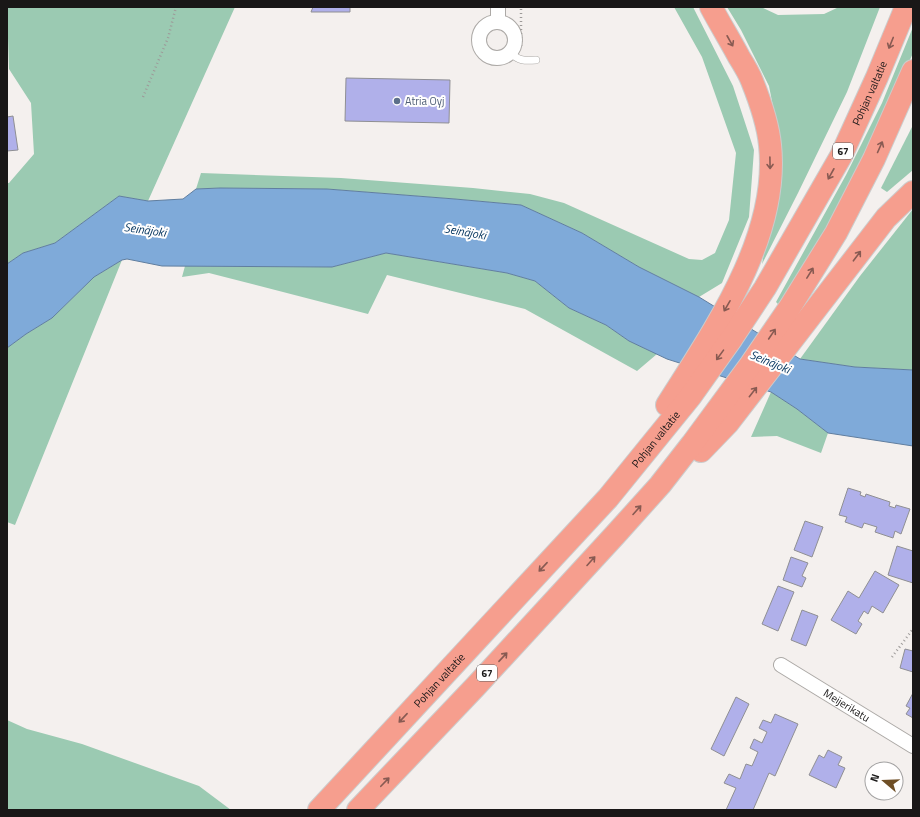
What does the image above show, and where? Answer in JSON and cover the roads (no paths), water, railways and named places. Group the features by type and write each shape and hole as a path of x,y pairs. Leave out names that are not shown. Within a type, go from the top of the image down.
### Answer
{"highway":[{"path":"683,393 745,272 759,236 768,197 770,170 770,145 763,114 752,80 711,7"},
{"name":"Pohjan valtatie","path":"318,810 608,498 683,393 732,338 765,288 841,156 877,77 906,7"},
{"path":"722,417 751,364 790,307 836,233 874,159 913,71"},
{"path":"722,417 808,321 886,218 913,192"},
{"name":"67","path":"358,810 551,605 660,485 706,447 722,417"}],"street":[{"path":"498,7 498,22"},
{"path":"498,22 503,23 512,30 516,56 494,58 489,56 481,47 480,35 483,30 487,26 498,22"},
{"name":"Meijerikatu","path":"781,665 913,746"}],"lane":[{"path":"516,56 536,60"}],"water":[{"name":"Seinäjoki","path":"196,189 327,189 521,205 582,233 639,267 699,297 800,359 855,367 913,370 913,446 828,433 797,409 771,392 667,359 629,341 606,325 569,308 535,281 507,273 386,253 332,267 162,266 127,259 122,260 94,277 52,318 7,348 7,264 23,253 55,243 119,196 148,201 183,199"}],"place":[{"name":"Atria Oyj","path":"397,101"}]}
